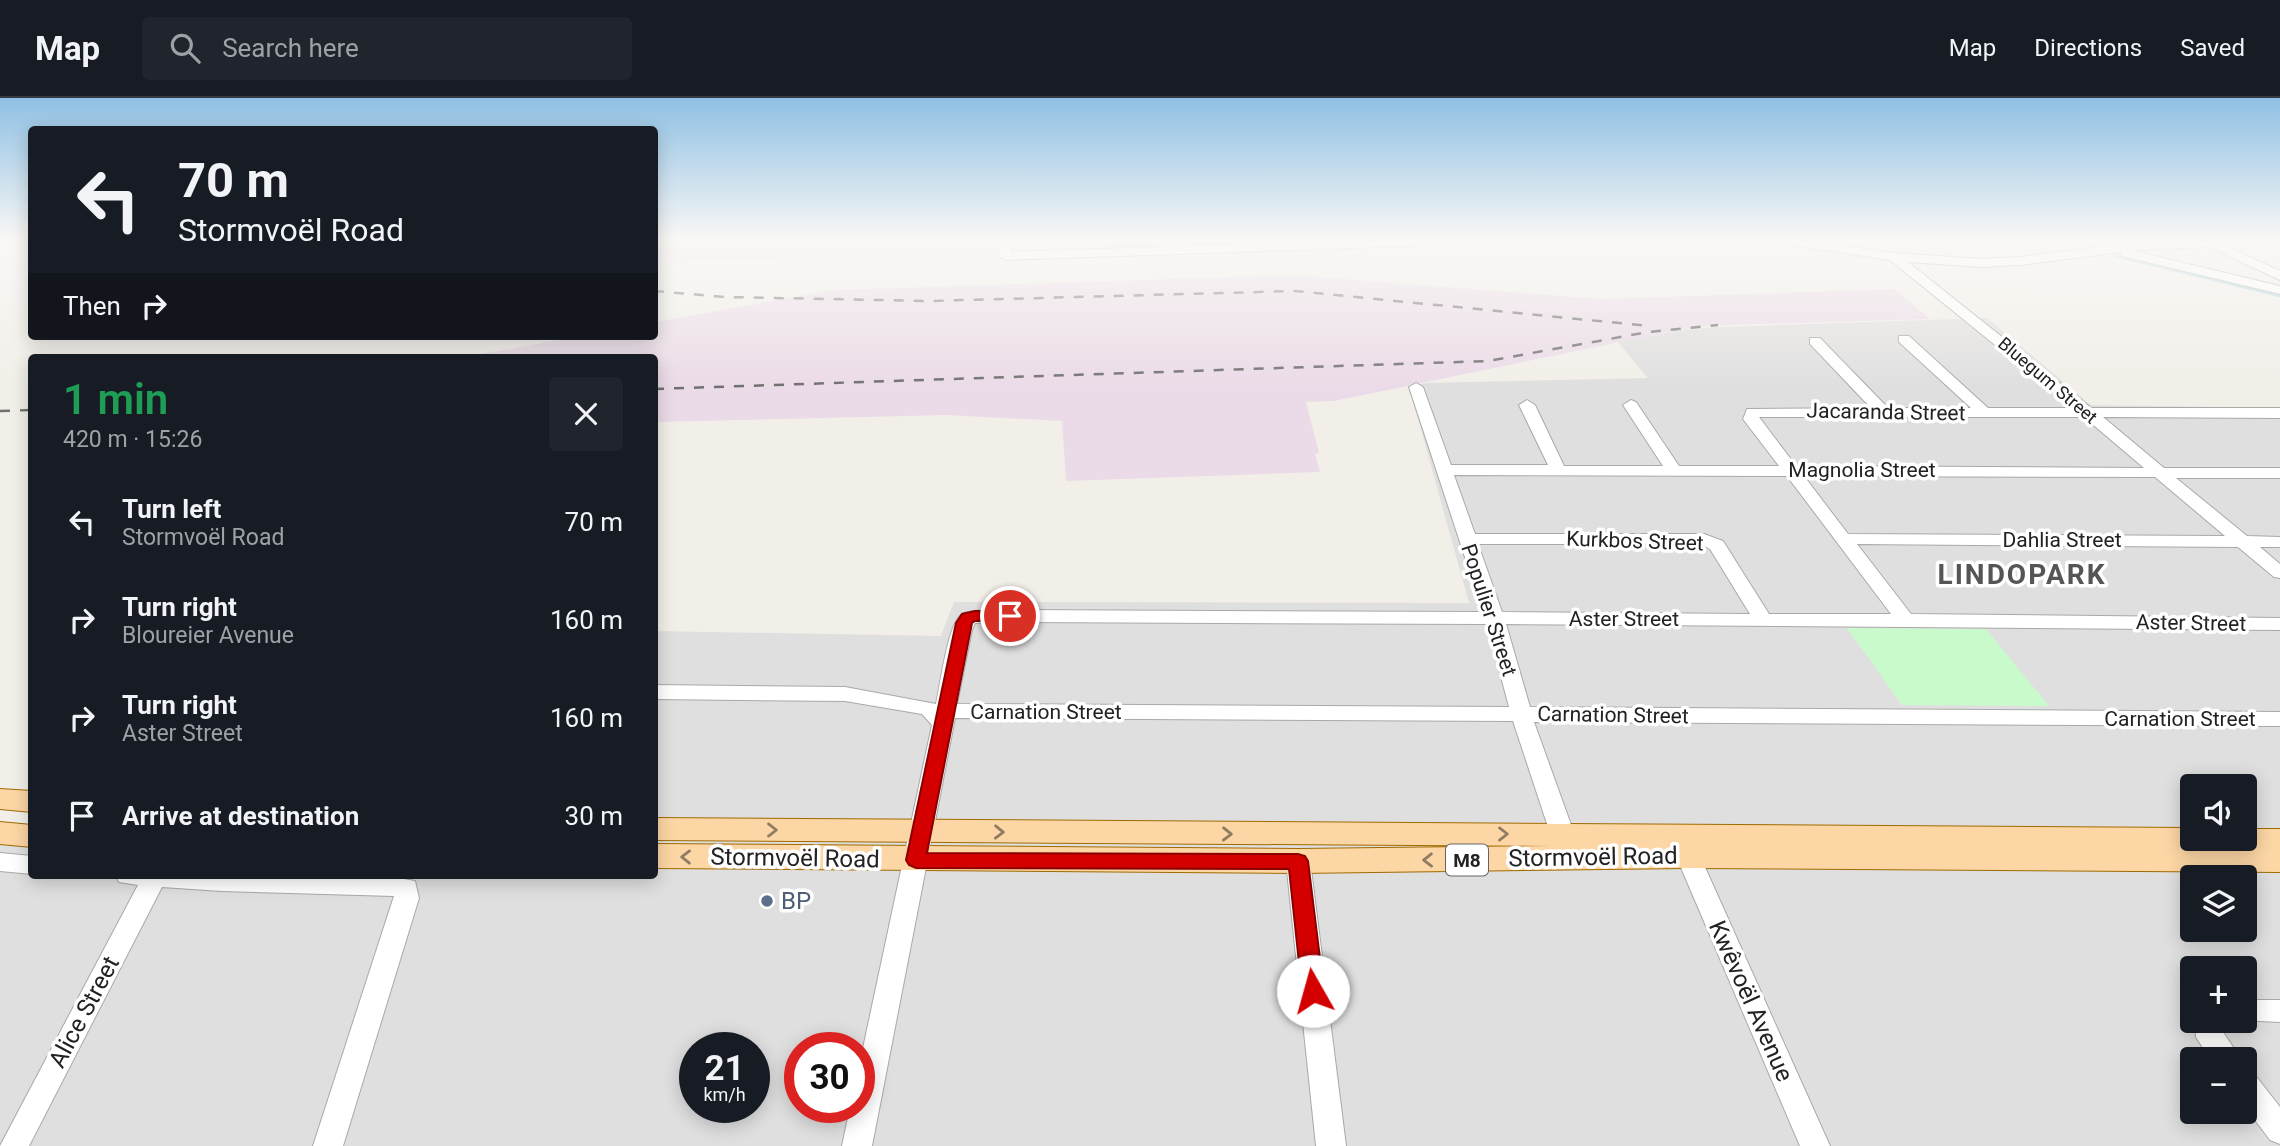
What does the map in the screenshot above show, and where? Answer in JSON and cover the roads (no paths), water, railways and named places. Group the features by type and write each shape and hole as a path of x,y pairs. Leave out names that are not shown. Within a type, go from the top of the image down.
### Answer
{"main road":[{"path":"0,799 28,802"},
{"name":"Stormvoël Road","path":"658,829 919,846 1298,861 1688,856 2280,860"},
{"path":"0,833 28,836"},
{"name":"Stormvoël Road","path":"658,856 1292,835 1562,833 2280,840"}],"street":[{"name":"Bluegum Street","path":"1935,290 2280,573"},
{"path":"1904,339 1985,413"},
{"path":"1815,341 1884,412"},
{"name":"Populier Street","path":"1416,387 1495,620 1521,714 1562,833"},
{"path":"1527,405 1558,469"},
{"path":"1631,405 1674,470"},
{"name":"Jacaranda Street","path":"1905,619 1751,419 1752,412 2280,413"},
{"name":"Magnolia Street","path":"1443,470 1788,469 2280,473"},
{"name":"Kurkbos Street","path":"1467,539 1704,539 1717,545 1762,618"},
{"name":"Dahlia Street","path":"1845,539 2280,542"},
{"name":"Aster Street","path":"944,717 962,630 968,618 990,616 1495,620 1762,618 2280,624"},
{"path":"658,692 845,694 928,708 944,717 857,1146"},
{"name":"Carnation Street","path":"944,717 1521,714 2280,719"},
{"name":"Kwêvoël Avenue","path":"1688,856 1815,1146"},
{"path":"1298,861 1331,1146"},
{"path":"0,862 28,865"},
{"name":"Alice Street","path":"14,1146 140,879"},
{"path":"186,879 406,888 407,898 328,1146"},
{"path":"2257,1011 2280,1011"},
{"path":"2257,1100 2280,1130"}],"waterway":[{"path":"2255,290 2280,296"}],"railway":[{"path":"658,291 725,297 930,301 1295,291 1649,326"},
{"path":"658,389 1488,361 1648,332 1718,325"},
{"path":"0,411 28,410"}],"place":[{"name":"BP","path":"767,901"}],"district":[{"name":"LINDOPARK","path":"2022,574"}]}
